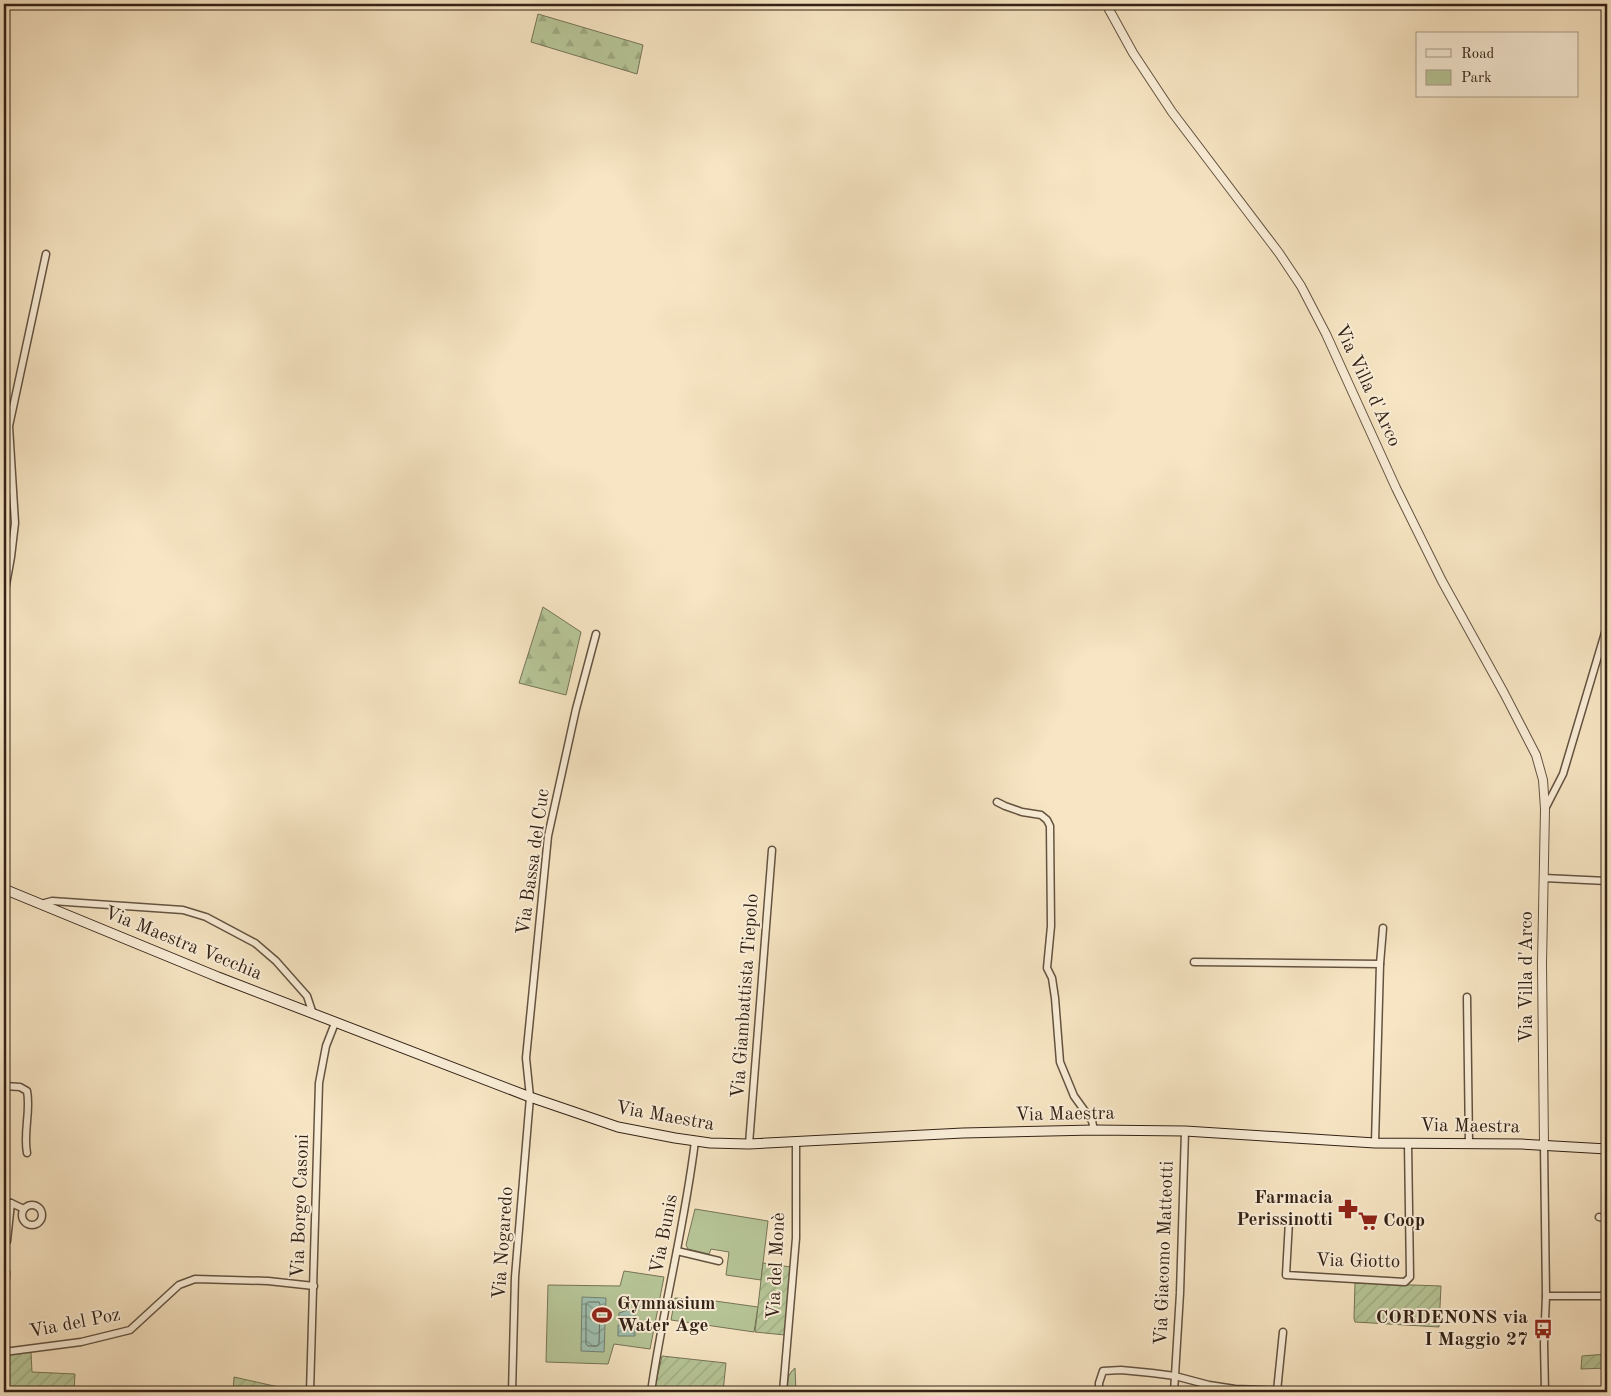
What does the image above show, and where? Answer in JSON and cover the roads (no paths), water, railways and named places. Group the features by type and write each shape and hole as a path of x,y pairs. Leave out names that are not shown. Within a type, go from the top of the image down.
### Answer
{"main road":[{"name":"Via Maestra Vecchia","path":"4,889 218,977 530,1097"},
{"name":"Via Maestra","path":"530,1097 618,1127 695,1141 728,1144 994,1132 1094,1130 1185,1132 1375,1143 1544,1145 1607,1149"}],"street":[{"name":"Via Villa d'Arco","path":"1106,4 1133,53 1172,112 1279,253 1301,286 1326,334 1396,488 1437,572 1536,755 1543,780 1545,809 1542,974 1544,1145"},
{"path":"9,426 46,254"},
{"path":"4,401 9,426 15,523 4,596"},
{"name":"Via Villa d'Arco","path":"1545,809 1563,774 1607,626 1607,617"},
{"name":"Via Bassa del Cuc","path":"530,1097 526,1058 548,836 576,709 596,634"},
{"path":"997,802 1041,816 1047,820 1050,826 1052,926 1047,968 1052,978 1055,998 1060,1062 1074,1096 1092,1121 1094,1130"},
{"name":"Via Giambattista Tiepolo","path":"749,1144 772,850"},
{"path":"1544,878 1607,881"},
{"name":"Via Maestra Vecchia","path":"41,904 52,901 182,910 206,918 255,943 276,960 307,996 313,1014"},
{"path":"1375,1143 1380,964 1383,928"},
{"path":"1194,962 1380,964"},
{"path":"1467,997 1469,1144"},
{"name":"Via Borgo Casoni","path":"310,1392 319,1083 326,1046 335,1023"},
{"path":"4,1086 20,1087 27,1091 29,1100 25,1141 27,1153"},
{"name":"Via Nogaredo","path":"512,1392 515,1277 530,1097"},
{"name":"Via Giacomo Matteotti","path":"1175,1376 1185,1132"},
{"name":"Via Bunis","path":"651,1392 656,1354 689,1192 695,1141"},
{"name":"Via del Monè","path":"783,1392 796,1238 796,1142"},
{"name":"Via Giotto","path":"1289,1221 1286,1275 1405,1282 1410,1277 1408,1143"},
{"path":"1544,1145 1545,1392"},
{"path":"6,1241 7,1203 24,1209"},
{"path":"1599,1217 1607,1218"},
{"path":"677,1251 719,1261"},
{"path":"4,1313 6,1272"},
{"name":"Via del Poz","path":"4,1352 81,1342 130,1330 179,1285 195,1279 268,1281 314,1286"},
{"path":"1546,1296 1607,1296"},
{"path":"1277,1391 1282,1332"},
{"name":"Via Giacomo Matteotti","path":"1099,1392 1102,1371 1121,1370 1175,1376 1209,1385 1235,1389 1333,1392"},
{"path":"1174,1392 1175,1376"}],"water":[{"path":"582,1297 606,1298 604,1352 581,1351"},
{"path":"628,1310 635,1313 635,1336 618,1336 618,1325 631,1324 627,1318 623,1321 619,1320 619,1313"}],"place":[{"name":"Farmacia Perissinotti","path":"1348,1209"},
{"name":"Coop","path":"1368,1221"},
{"name":"Gymnasium Water Age","path":"602,1315"},
{"name":"CORDENONS via I Maggio 27","path":"1543,1329"}]}
